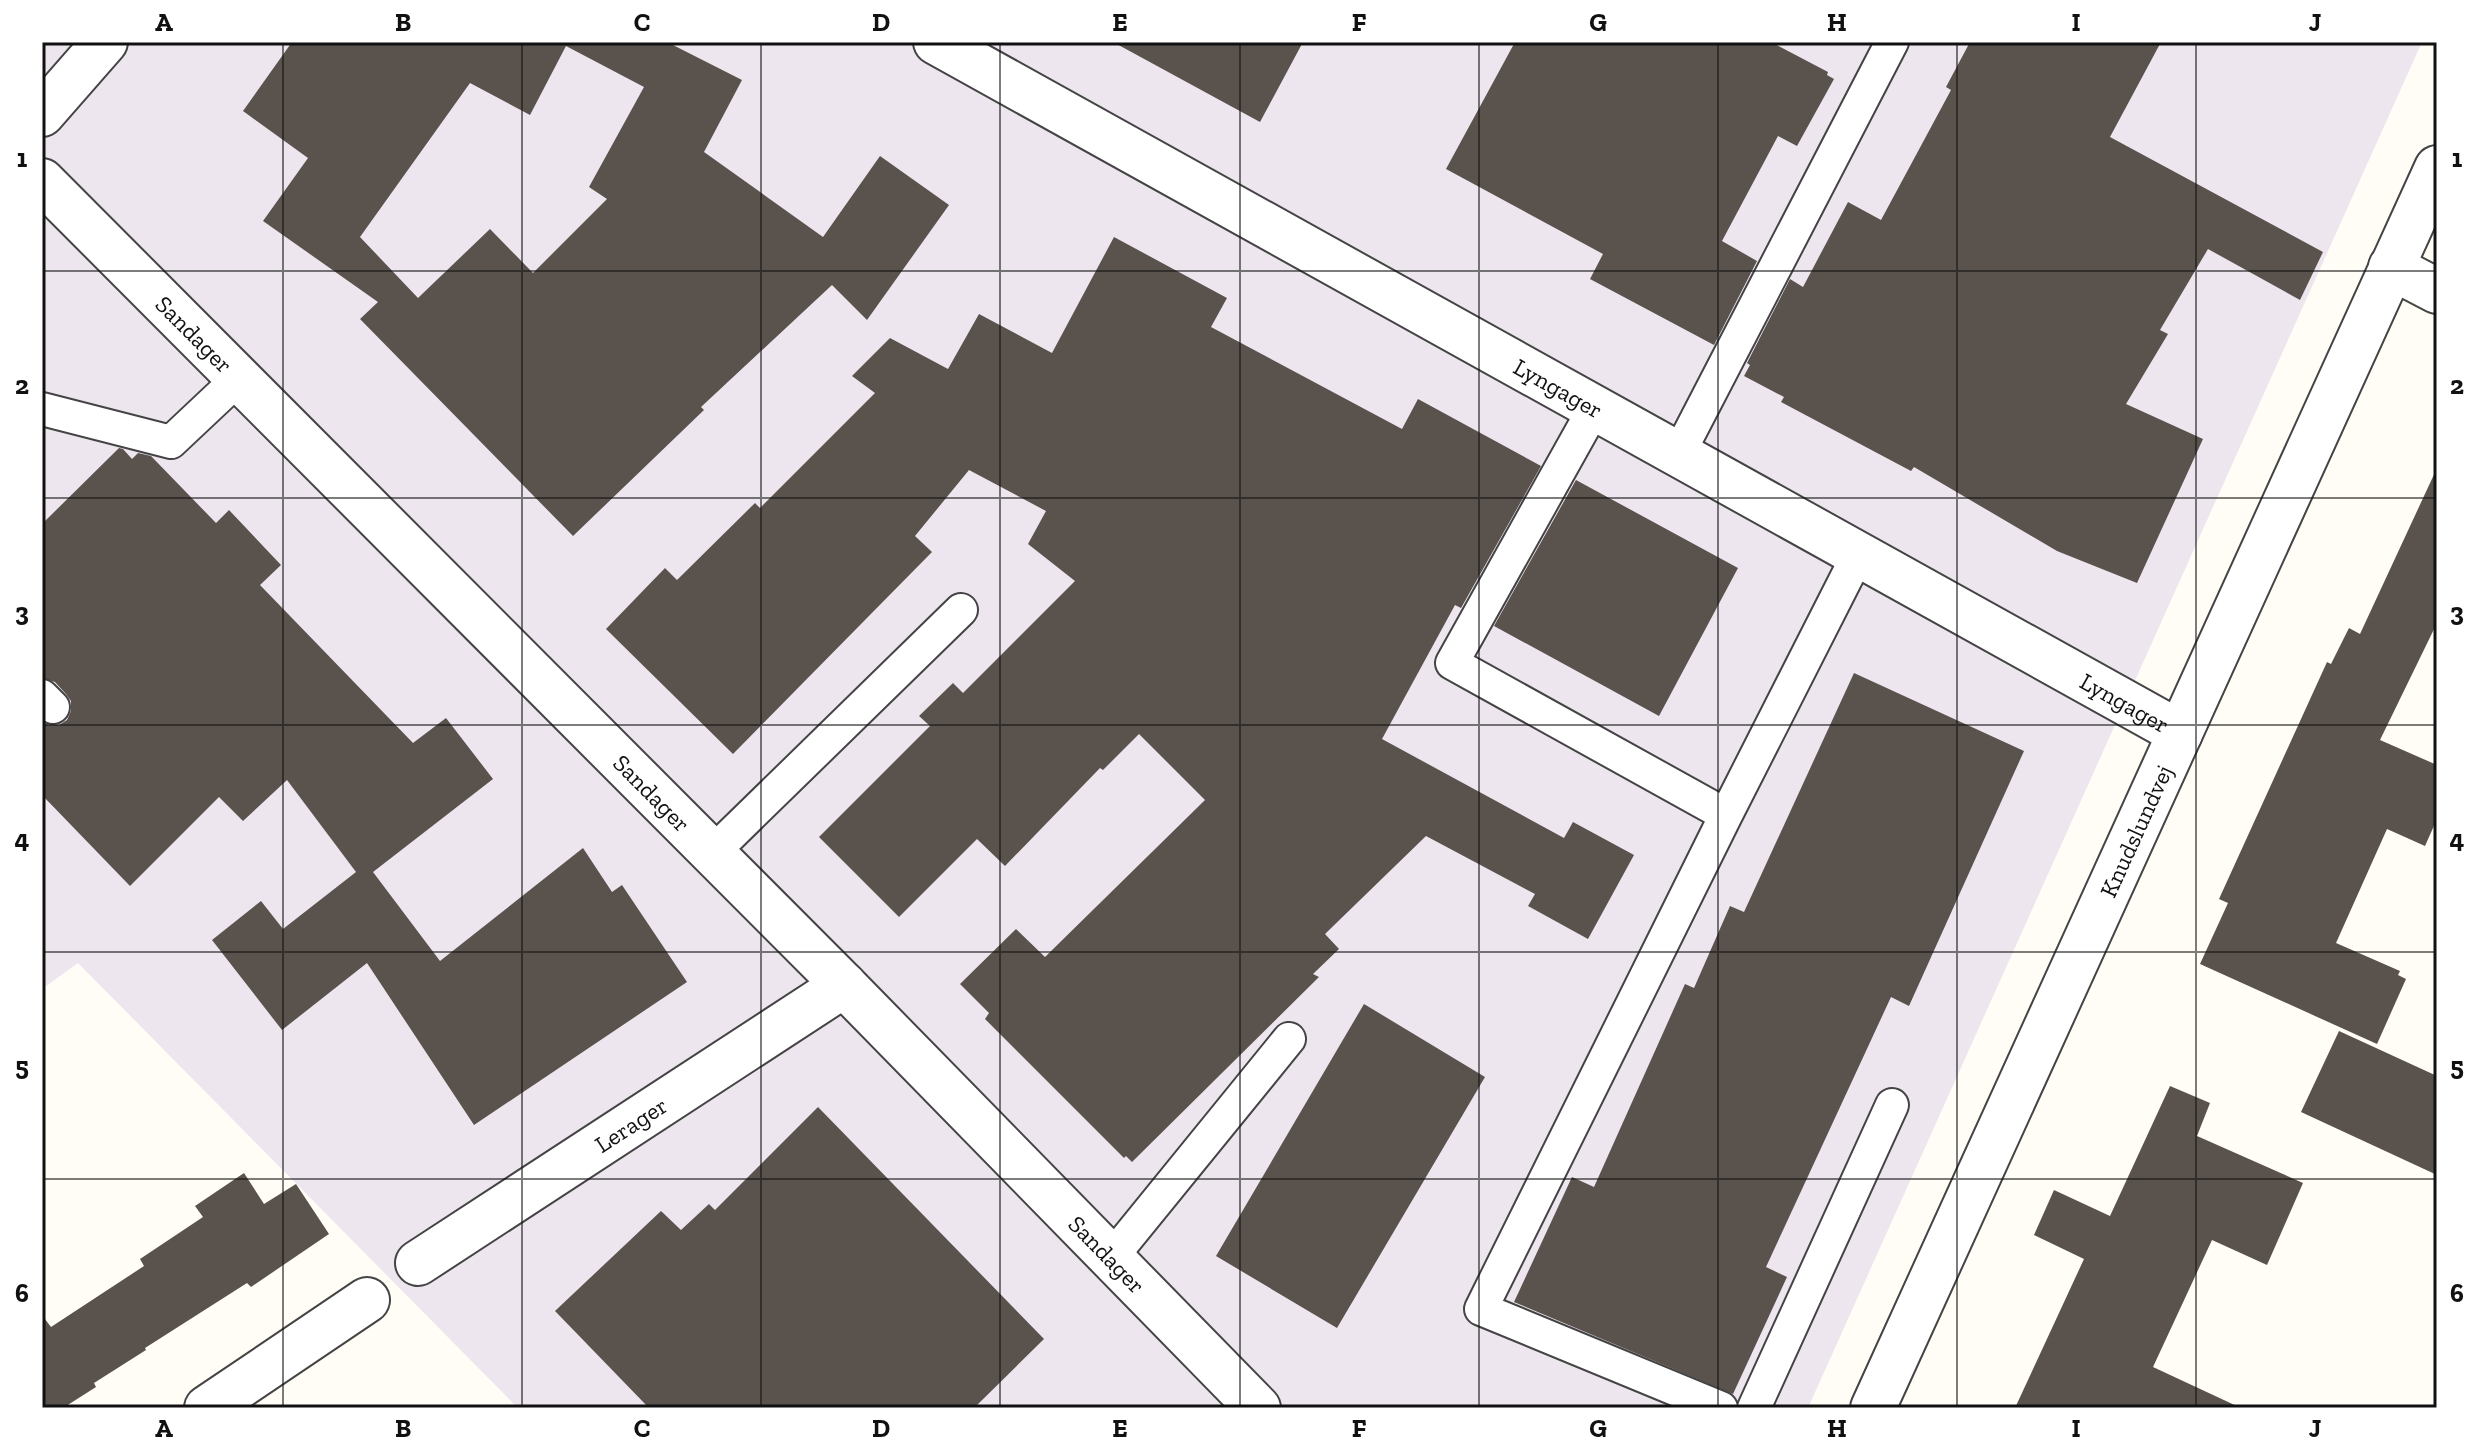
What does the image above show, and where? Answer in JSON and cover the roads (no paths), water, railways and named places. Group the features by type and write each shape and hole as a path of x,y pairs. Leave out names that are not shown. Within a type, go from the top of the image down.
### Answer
{"street":[{"path":"42,114 105,42"},
{"name":"Lyngager","path":"936,42 2180,733"},
{"name":"Knudslundvej","path":"1873,1408 2437,168"},
{"name":"Sandager","path":"42,181 844,985 1258,1408"},
{"path":"2391,267 2437,291"},
{"name":"Lerager","path":"418,1263 844,985"},
{"path":"207,1408 367,1300"}],"lane":[{"path":"1679,453 1892,42"},
{"path":"42,409 171,442 239,378"},
{"path":"1595,407 1452,663 1726,815"},
{"path":"1721,1408 1481,1309 1859,553"},
{"path":"712,853 961,610"},
{"path":"1111,1258 1289,1039"},
{"path":"1754,1408 1892,1105"}]}
